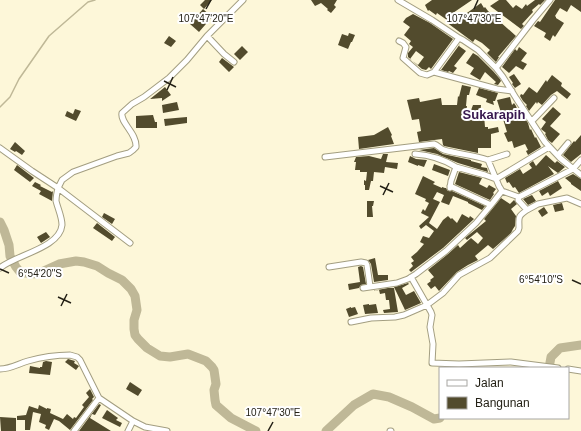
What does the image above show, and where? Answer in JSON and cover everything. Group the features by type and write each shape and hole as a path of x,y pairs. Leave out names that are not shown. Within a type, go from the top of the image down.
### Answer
{"street":[{"path":"2,266 50,242 57,235 61,229 62,223 56,200 58,188 62,180 73,172 133,150 136,147 136,143 131,130 122,118 122,113 132,104 169,78 187,60 207,36 243,0"},
{"path":"398,0 478,50 496,68 548,147 581,175"},
{"path":"496,68 550,0"},
{"path":"207,36 234,62"},
{"path":"399,41 406,47 403,58 420,73 427,75 434,72 459,38"},
{"path":"434,72 497,89 512,91"},
{"path":"532,121 554,98"},
{"path":"558,155 568,143"},
{"path":"325,157 434,144 443,150 481,157 488,160 507,154"},
{"path":"496,179 548,147"},
{"path":"0,148 58,188 130,243"},
{"path":"415,154 436,157 456,167 496,179"},
{"path":"488,160 502,191 519,197 573,169 581,160"},
{"path":"456,167 450,187 491,205"},
{"path":"363,288 397,283 411,277 425,268 476,223 502,191"},
{"path":"519,197 518,200 527,210"},
{"path":"351,322 371,318 404,315 426,305 443,293 459,275 490,258 518,231 519,216 538,204 566,198 581,204"},
{"path":"329,267 364,262 367,264 370,286"},
{"path":"411,277 432,315 430,327 433,344 432,363 459,364 511,362 551,367"},
{"path":"0,369 13,367 27,361 45,357 73,356 80,360 99,398 144,429 167,431"},
{"path":"569,369 581,371"},
{"path":"74,431 99,398"},
{"path":"128,431 133,421"}],"building":[{"path":"205,0 212,0 204,9 200,5"},
{"path":"311,0 337,0 334,5 336,7 331,13 321,3 315,6"},
{"path":"432,0 472,0 450,15 457,20 481,3 484,8 485,7 516,36 498,57 496,62 487,53 490,50 482,43 475,39 473,42 446,22 447,20 437,13 436,15 429,10 428,11 425,5"},
{"path":"499,0 506,0 513,8 516,5 522,9 526,4 527,6 535,0 545,0 532,10 533,12 522,24 524,26 521,29 490,6"},
{"path":"555,0 581,0 581,12 571,5 567,12 560,8 555,16 564,23 555,37 553,35 550,41 544,37 546,33 534,26 538,21 540,22"},
{"path":"203,9 212,17 199,32 190,24"},
{"path":"413,14 430,23 453,39 431,69 429,67 426,70 422,69 413,61 418,65 424,57 416,51 410,59 408,57 408,53 413,47 409,44 411,41 404,35 410,27 403,22 406,18"},
{"path":"349,33 355,35 348,49 338,45 342,34 348,36"},
{"path":"169,36 176,41 171,47 164,43"},
{"path":"460,44 459,46 466,51 454,66 457,68 453,73 441,70"},
{"path":"242,46 248,52 240,60 234,54"},
{"path":"519,47 527,53 521,61 527,64 523,70 516,66 509,73 502,67 515,49 517,51"},
{"path":"473,53 478,56 500,79 501,81 498,85 494,84 496,82 485,72 480,80 470,74 474,68 466,63"},
{"path":"222,58 234,67 229,72 219,62"},
{"path":"514,74 521,84 515,88 509,77"},
{"path":"552,75 562,83 561,86 571,94 567,99 557,91 542,105 538,102 537,104 536,102 529,111 526,106 527,105 520,96 521,94 523,95 529,87 537,93 546,80 547,82"},
{"path":"462,85 471,87 469,95 467,95 465,118 468,118 473,105 481,105 480,116 484,115 485,127 488,127 488,129 498,127 499,132 491,134 491,148 478,148 478,153 444,146 442,139 419,142 417,132 421,131 419,119 412,120 407,100 419,98 420,102 441,98 442,105 457,105 458,96 459,97"},
{"path":"165,87 171,95 162,101 162,98 150,99"},
{"path":"479,88 498,93 495,101 493,101 494,105 486,102 487,99 476,95"},
{"path":"510,97 512,105 514,103 519,114 521,113 528,123 530,130 531,129 541,147 528,155 526,151 528,150 525,144 514,148 512,141 508,142 504,133 507,132 497,100"},
{"path":"177,102 179,110 163,113 162,105"},
{"path":"553,107 561,114 550,126 560,134 552,143 548,140 545,134 546,133 541,129 546,122 542,119"},
{"path":"75,109 81,111 76,121 65,116 67,111 73,114"},
{"path":"153,115 155,122 157,122 157,128 136,128 136,116"},
{"path":"187,117 187,123 165,126 164,119"},
{"path":"388,127 394,144 359,149 358,137 374,135"},
{"path":"581,135 581,154 571,162 563,155"},
{"path":"15,142 25,151 22,155 10,149"},
{"path":"434,148 443,154 482,164 481,167 487,168 488,172 458,163 437,154 419,150"},
{"path":"383,154 388,154 386,162 398,163 397,169 385,167 384,173 374,172 373,181 371,181 369,190 365,190 364,180 366,181 367,172 355,170 356,162 354,162 356,157 369,156 381,159"},
{"path":"546,155 555,163 557,161 565,167 558,173 548,166 554,174 519,193 509,182 507,183 505,178 520,169 523,174 532,168 529,164 533,161 536,166"},
{"path":"410,156 416,159 427,160 424,167 408,162"},
{"path":"434,164 450,170 448,176 432,170"},
{"path":"17,165 34,178 30,182 14,170"},
{"path":"459,172 482,178 479,184 487,188 489,185 496,189 490,200 455,184"},
{"path":"573,174 581,179 581,191 565,178"},
{"path":"423,176 435,182 433,184 446,188 448,191 452,191 485,206 482,210 453,196 449,205 441,202 444,195 437,192 433,199 440,202 429,223 437,229 443,220 448,216 457,223 462,214 469,218 470,216 474,219 443,248 411,272 409,270 413,266 411,263 414,261 411,257 424,244 420,242 423,236 429,238 434,231 426,225 421,229 419,226 429,217 421,213 423,209 425,211 429,203 425,201 426,199 415,194"},
{"path":"558,181 562,188 550,196 548,192 542,196 539,191"},
{"path":"35,182 52,192 53,191 52,201 39,194 41,191 32,186"},
{"path":"532,195 536,201 528,205 523,199"},
{"path":"501,198 510,204 514,200 517,204 511,209 516,216 515,226 511,233 493,249 488,245 475,256 478,260 457,272 439,291 435,286 431,289 427,284 434,277 428,270 458,245 460,248 471,238 478,244 483,238 477,232 467,240 465,238 486,221 484,219"},
{"path":"367,201 374,201 372,206 373,217 367,217"},
{"path":"562,203 564,210 555,212 553,205"},
{"path":"544,207 548,213 542,217 538,211"},
{"path":"104,213 115,219 112,224 102,217"},
{"path":"97,223 115,237 112,241 93,228"},
{"path":"46,232 50,237 41,243 37,237"},
{"path":"375,258 378,275 388,275 388,280 374,282 371,264 368,260"},
{"path":"358,267 363,267 366,284 361,285 359,288 349,290 348,284 360,282"},
{"path":"409,284 402,288 406,295 414,291 421,303 405,310 394,287"},
{"path":"388,288 394,288 398,312 384,313 383,310 390,309 389,300 386,300 385,293 380,294 379,290 372,291"},
{"path":"376,304 378,313 365,314 363,305"},
{"path":"355,307 358,314 349,317 346,309"},
{"path":"68,359 75,361 74,363 79,366 76,370 65,362"},
{"path":"43,362 52,362 50,375 29,373 30,366 40,368 42,367"},
{"path":"130,382 142,390 138,396 126,389"},
{"path":"90,389 94,397 92,399 93,400 70,430 54,419 49,430 45,428 46,425 39,422 41,414 33,412 30,430 25,430 25,420 17,420 17,416 26,415 29,406 38,409 39,405 47,409 51,409 50,413 63,419 67,414 73,419 74,417 76,418 84,407 82,405 89,397 86,393"},
{"path":"99,404 101,405 95,415 92,414 90,418 111,431 79,431"},
{"path":"107,410 118,418 116,420 122,423 120,427 102,418"},
{"path":"0,417 16,418 16,431 1,431"}],"waterway":[{"path":"0,107 10,97 19,79 49,36 88,2 95,0"},
{"path":"0,222 9,245 10,256 20,272 37,274 59,264 76,261 97,266 122,280 131,289 135,296 137,310 134,320 134,329 135,335 138,339 147,348 160,356 170,357 188,354 206,361 214,370 216,405 231,418 256,431"},
{"path":"549,367 551,357 560,348 581,345"},
{"path":"326,431 354,405 373,394 389,397 434,419 439,418"}],"district":[{"name":"Sukarapih","path":"494,114"}]}
